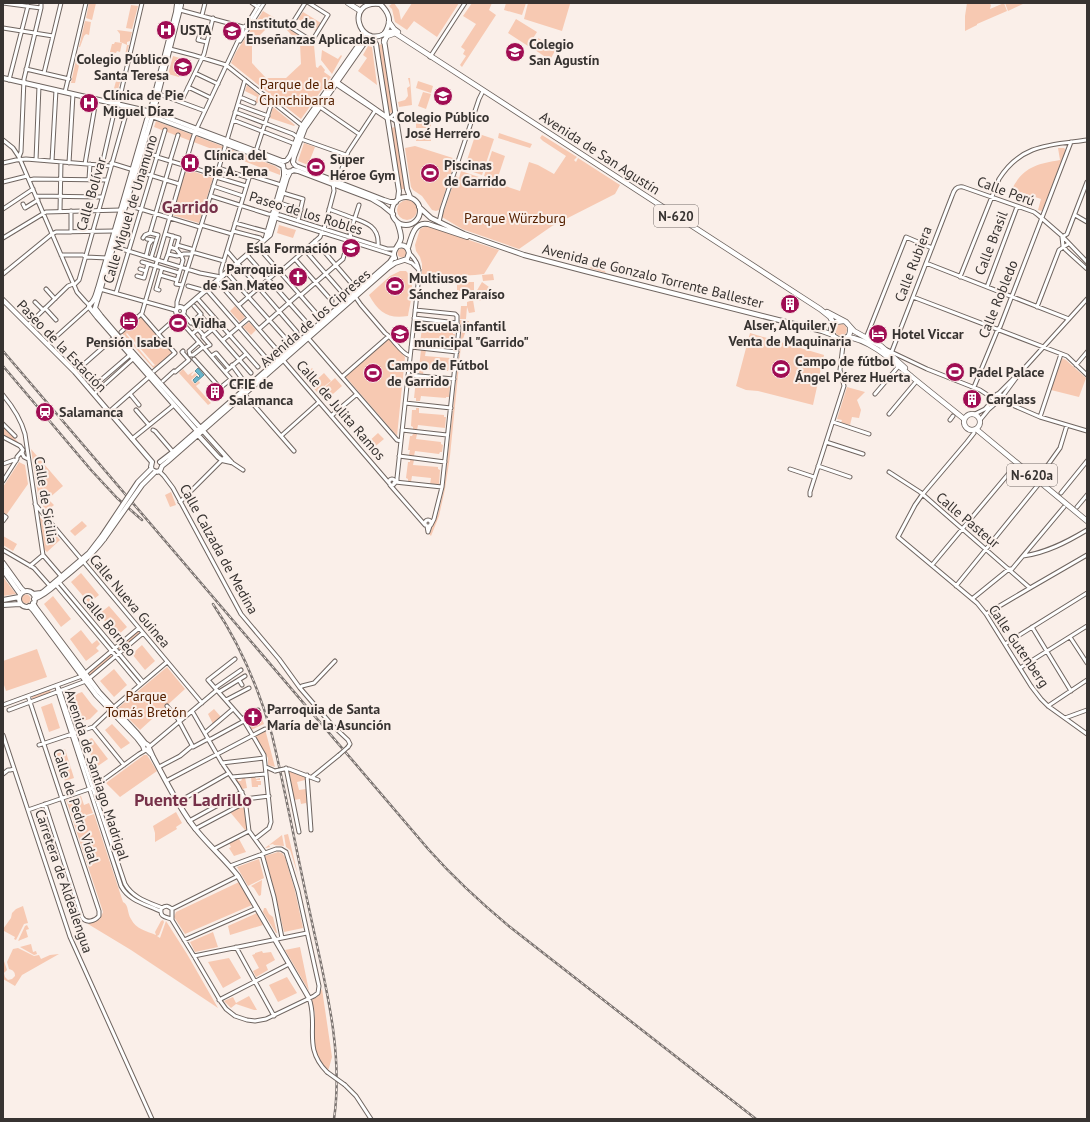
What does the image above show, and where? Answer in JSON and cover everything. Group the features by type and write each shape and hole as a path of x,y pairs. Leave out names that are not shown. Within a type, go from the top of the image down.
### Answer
{"highway":[{"path":"348,3 360,10"},
{"name":"Avenida de San Agustín","path":"389,22 394,29 420,47 429,56"},
{"path":"384,34 390,32 395,34"},
{"path":"384,42 387,36 395,34"},
{"name":"Avenida de San Agustín","path":"395,34 820,309 843,321"},
{"name":"Avenida de San Agustín","path":"820,309 830,317 833,326"},
{"path":"843,321 836,322 833,326 833,336 840,340 847,337 861,341 877,350 964,419"},
{"name":"N-620","path":"843,321 846,322 850,328"},
{"path":"847,337 850,328 884,348 929,390"},
{"path":"970,413 975,414 980,420 979,426 975,431 969,430 964,424 964,419 966,415 970,413"},
{"name":"N-620a","path":"975,431 1087,521"}],"main road":[{"path":"100,289 124,204 158,94 180,10 179,4"},
{"path":"135,170 142,152 179,4"},
{"path":"303,127 320,107 362,40 363,32 358,14 360,10 365,4 379,4 386,10 388,15 389,22 384,34 384,42 407,189 410,197 416,201 420,207 420,214 414,222 408,251 409,256 402,261 397,259 394,255 401,235 392,208 397,200 399,191 389,118 376,44 372,37 363,32"},
{"path":"184,310 181,307 176,309 177,316 182,314 184,310 197,298 258,246 266,237 287,176 294,166 294,156 303,127 366,42 372,37 384,34"},
{"path":"366,42 376,44"},
{"path":"3,78 152,113 277,163 287,172 298,171 388,202 410,197"},
{"path":"274,215 280,203 283,168 299,138"},
{"path":"226,142 256,151 281,161 290,160 296,166 335,183 340,187 372,199 393,214"},
{"path":"124,204 114,231 112,246 107,258 99,298 92,306 97,317 117,335 133,356 151,373 199,431"},
{"name":"Avenida de Gonzalo Torrente Ballester","path":"420,207 430,217 479,240"},
{"path":"397,221 405,225 414,222"},
{"name":"Avenida de Gonzalo Torrente Ballester","path":"414,222 427,222 469,238 530,256 822,331 833,336"},
{"path":"410,242 416,227 425,223 469,238"},
{"path":"396,248 403,246 408,251"},
{"name":"Avenida de los Cipreses","path":"158,468 354,295 391,261 394,255"},
{"name":"Avenida de los Cipreses","path":"354,295 392,265 402,261"},
{"name":"Paseo de la Estación","path":"3,300 75,372 152,462"},
{"name":"Avenida de los Cipreses","path":"282,358 308,338 324,322"},
{"path":"822,331 833,326"},
{"path":"151,373 174,405 224,459 231,462"},
{"name":"Avenida de los Cipreses","path":"158,468 173,452 199,431"},
{"path":"156,460 158,468 151,465 152,462 156,460"},
{"path":"3,606 20,604 23,606 29,606 57,584 82,561 103,538 138,482 158,468"},
{"path":"3,563 21,588 24,591 28,591 33,594 41,593 82,561"},
{"path":"3,570 19,596 20,604"},
{"path":"3,600 19,596 24,591"},
{"path":"33,594 36,608 87,680 99,692 137,738 147,747 189,821 238,876 309,998"},
{"path":"29,606 84,675"}],"street":[{"path":"3,3 41,8"},
{"path":"20,158 24,79 41,3"},
{"path":"44,73 61,3"},
{"path":"65,92 86,3"},
{"path":"102,165 142,3"},
{"path":"202,16 205,3"},
{"path":"252,3 258,7"},
{"path":"142,313 194,136 243,30 243,27 246,26 260,3"},
{"path":"235,47 264,3"},
{"path":"305,3 290,27 312,41 328,15 309,3"},
{"path":"429,56 466,3"},
{"path":"9,80 28,6"},
{"path":"180,10 243,27"},
{"path":"181,102 202,58 213,18"},
{"path":"3,28 53,36"},
{"path":"207,42 198,40 201,31 209,33"},
{"path":"170,49 226,65 303,127"},
{"path":"26,69 68,79"},
{"path":"195,73 218,84"},
{"path":"100,289 176,309 191,252 211,196 245,80"},
{"path":"335,82 375,112 396,121"},
{"path":"335,82 389,118"},
{"path":"36,160 39,86"},
{"path":"188,87 211,98"},
{"path":"52,161 56,90"},
{"path":"439,222 479,98 483,91"},
{"path":"69,162 73,94"},
{"path":"158,94 205,111"},
{"path":"240,97 254,103"},
{"path":"85,164 96,100"},
{"path":"256,151 272,102"},
{"path":"238,105 268,116"},
{"name":"Calle Bolívar","path":"73,284 78,280 128,107"},
{"path":"320,107 359,134"},
{"path":"235,112 346,156"},
{"path":"239,305 321,236 335,183 346,156 359,134 375,112"},
{"path":"389,118 395,113"},
{"path":"233,120 295,144"},
{"name":"Calle Miguel de Unamuno","path":"116,293 165,130"},
{"path":"154,241 145,239 145,235 150,232 178,135"},
{"path":"3,140 13,148 20,158 77,292 92,306 48,344"},
{"path":"960,277 999,179 1014,160 1039,147 1087,140"},
{"name":"Calle Robledo","path":"974,387 1012,298 1071,142"},
{"path":"16,152 21,152"},
{"path":"142,152 246,186"},
{"path":"3,163 20,158 85,164 111,164 180,184"},
{"path":"60,211 61,162"},
{"path":"89,180 90,164"},
{"path":"218,168 249,178 252,176 281,185"},
{"path":"3,182 28,178 107,180"},
{"path":"249,178 221,273 248,297 288,341"},
{"path":"1087,182 1067,234 1062,237 1063,246 1066,250 1087,269"},
{"path":"213,186 243,196"},
{"path":"334,191 340,187"},
{"name":"Calle Perú","path":"958,187 963,187 1034,212 1087,262"},
{"name":"Calle Rubiera","path":"892,351 954,190 958,187"},
{"path":"3,209 33,189"},
{"path":"281,192 304,199 298,221"},
{"path":"36,196 102,197"},
{"name":"Paseo de los Robles","path":"211,196 388,250 396,248"},
{"path":"23,204 25,208 38,200"},
{"path":"280,203 301,210"},
{"path":"124,204 201,226 260,238 266,237"},
{"path":"259,329 343,259 359,205"},
{"name":"Calle Brasil","path":"986,287 1017,207"},
{"path":"329,209 367,224 374,230 378,238 378,246"},
{"path":"3,238 46,212 121,210"},
{"path":"71,211 71,232"},
{"name":"Paseo de los Robles","path":"274,215 298,221 323,231"},
{"path":"1075,215 1087,222"},
{"path":"235,223 266,237"},
{"path":"3,274 56,232 114,231"},
{"path":"150,232 158,235 154,241 151,258"},
{"path":"165,234 179,238 176,247"},
{"path":"165,262 173,236"},
{"path":"866,338 906,237 932,248"},
{"name":"Paseo de los Robles","path":"350,239 394,255"},
{"path":"146,256 149,244 154,241"},
{"path":"316,241 352,284"},
{"path":"1037,307 1059,250 1068,244"},
{"path":"112,246 210,276 224,275"},
{"path":"258,246 324,322"},
{"path":"170,247 176,247 224,261"},
{"path":"176,247 183,260 177,282"},
{"path":"305,250 345,296"},
{"path":"227,251 297,332"},
{"path":"393,483 397,478 398,471 419,275 416,261 408,251"},
{"path":"168,254 177,256 191,252"},
{"path":"61,255 85,255 86,257 107,258"},
{"path":"247,255 308,324"},
{"path":"295,259 332,302"},
{"path":"402,261 412,263 419,270"},
{"path":"142,262 179,273"},
{"path":"926,263 1068,319"},
{"path":"137,276 144,278 148,264"},
{"path":"159,290 156,289 162,268"},
{"path":"140,269 146,271"},
{"path":"160,275 182,285"},
{"name":"Calle de Julita Ramos","path":"210,276 239,305 331,416 382,475 393,483 399,494 421,520 428,524 433,522 442,487"},
{"path":"28,325 68,286 73,284"},
{"path":"188,286 207,290 267,359"},
{"path":"46,289 55,299"},
{"path":"198,289 201,295"},
{"path":"354,295 385,333 405,354 410,356"},
{"path":"913,297 1067,356 1087,375"},
{"path":"197,298 258,367"},
{"path":"975,414 985,409 990,404 1087,299"},
{"path":"34,302 56,320"},
{"path":"194,306 201,314 200,316 213,328 252,373"},
{"path":"393,483 442,487 457,352 459,328 457,323 458,317 455,314 415,310"},
{"path":"75,372 141,314 175,353 109,412"},
{"path":"184,315 191,323 192,322 210,344 193,355 190,355 189,351 199,342"},
{"path":"158,334 177,316 294,450"},
{"path":"192,322 200,316"},
{"path":"206,322 212,316"},
{"path":"223,340 249,318"},
{"path":"414,318 457,323"},
{"path":"204,336 213,328"},
{"path":"192,334 198,329"},
{"path":"342,377 389,336"},
{"path":"810,495 814,477 844,386 840,370 843,345 847,337"},
{"path":"308,338 397,440 401,441"},
{"path":"840,340 843,345"},
{"path":"411,347 457,352"},
{"path":"884,348 996,397 998,402"},
{"path":"163,381 189,360 182,352 183,351"},
{"path":"1076,364 1087,352"},
{"path":"213,356 216,353 244,380"},
{"path":"225,372 230,366 246,354"},
{"path":"1040,417 1061,354"},
{"path":"94,386 133,356"},
{"path":"94,394 133,356"},
{"path":"194,359 220,388 231,379"},
{"path":"875,394 898,367"},
{"path":"408,374 454,379"},
{"path":"980,420 989,409 1002,400 1019,374"},
{"path":"889,414 915,383"},
{"path":"980,390 988,395 996,397 1001,395 1002,398 1009,403 1040,417 1087,431"},
{"path":"130,394 139,405"},
{"path":"331,416 357,394"},
{"name":"Calle de Sicilia","path":"3,395 14,409 22,424 25,434 43,554"},
{"path":"988,395 990,404"},
{"path":"281,436 319,402"},
{"path":"998,402 1009,403"},
{"path":"405,403 451,408"},
{"path":"132,439 174,405"},
{"path":"136,410 149,425"},
{"path":"950,420 953,416"},
{"path":"833,422 869,434"},
{"path":"3,424 15,436"},
{"path":"1040,476 1060,448 1067,425"},
{"path":"153,430 155,430 173,452"},
{"path":"402,430 447,435"},
{"path":"922,495 975,431"},
{"path":"3,437 20,446 23,450 24,457"},
{"path":"826,442 863,454"},
{"path":"3,481 17,457 26,448"},
{"path":"399,456 445,462"},
{"path":"3,464 24,457 28,459"},
{"path":"180,502 224,459"},
{"path":"1061,494 1087,461"},
{"path":"231,462 243,470"},
{"path":"818,466 850,477"},
{"path":"932,565 1015,466"},
{"name":"Calle Calzada de Medina","path":"158,468 169,482 240,614 279,659 300,688 332,725 348,740 349,745 312,777"},
{"path":"790,469 814,477"},
{"path":"393,483 391,479 398,471"},
{"name":"Calle Pasteur","path":"889,472 922,495 1030,588"},
{"name":"Calle de Julita Ramos","path":"382,475 391,479"},
{"path":"956,586 1038,485"},
{"name":"Calle Gutenberg","path":"922,495 898,537 932,565 986,614 1036,692 1048,706 1087,734"},
{"path":"1078,507 1087,495"},
{"name":"Calle Nueva Guinea","path":"35,504 202,703"},
{"path":"972,600 1009,569 1012,569 1064,507"},
{"path":"37,513 42,512"},
{"path":"3,515 6,517 3,521"},
{"path":"1023,556 1056,547 1087,530"},
{"path":"3,550 34,568 50,586"},
{"path":"30,566 43,554 62,576"},
{"path":"986,614 1087,555"},
{"name":"Calle Borneo","path":"57,584 142,684"},
{"path":"1005,644 1087,593"},
{"path":"1020,668 1087,626"},
{"path":"1032,627 1071,691"},
{"path":"3,705 84,675 139,628"},
{"path":"9,710 87,680 143,633"},
{"path":"1070,637 1087,663"},
{"path":"235,659 208,680 243,720 253,735 264,758 271,818 269,828 255,839"},
{"path":"300,688 302,686 314,683 335,661"},
{"path":"39,745 93,727 167,662"},
{"path":"28,810 91,789 124,766 241,670"},
{"path":"217,690 245,676"},
{"path":"239,680 242,685"},
{"path":"1048,706 1087,680"},
{"name":"Avenida de Santiago Madrigal","path":"57,686 91,789 119,882 123,889 135,901 161,909"},
{"path":"226,700 249,688"},
{"name":"Calle de Pedro Vidal","path":"28,696 99,911 96,919 87,921 82,917 45,804"},
{"path":"167,706 178,719 192,746"},
{"path":"206,732 233,709"},
{"path":"159,767 180,756 192,746 243,720 258,710"},
{"path":"1065,718 1087,710"},
{"path":"192,711 222,763 230,773 246,800 249,831 263,853 282,938"},
{"path":"93,727 124,766"},
{"path":"166,781 265,729"},
{"name":"Carretera de Aldealengua","path":"3,735 70,937 152,1119"},
{"path":"222,763 264,758"},
{"path":"8,770 8,766 12,763"},
{"path":"265,767 275,771 285,768 308,775 318,780"},
{"path":"285,768 299,832"},
{"path":"3,774 8,770 14,769"},
{"path":"178,802 230,773"},
{"path":"232,777 266,774"},
{"path":"308,775 311,830"},
{"path":"189,821 242,792"},
{"path":"195,829 240,806 246,800 269,796"},
{"path":"240,806 247,807"},
{"path":"214,849 249,831"},
{"path":"172,909 172,919 219,1000 228,1011 240,1018 255,1021 266,1019 318,993 319,986 298,891 288,856 283,849 276,849 230,866"},
{"path":"172,909 238,876"},
{"path":"172,909 169,906 165,906 161,909 161,915 172,919"},
{"path":"184,940 257,908"},
{"path":"166,918 172,914"},
{"path":"194,956 307,932"},
{"path":"236,947 274,1016"},
{"path":"219,1000 290,964"},
{"path":"309,998 313,1013 313,1050 317,1059 327,1072 345,1085 356,1096 371,1119"}],"green space":[{"path":"89,3 96,3 92,20 86,18"},
{"path":"393,3 399,10 401,20 412,3 459,3 437,37 414,21 407,30 395,22 392,9 389,6"},
{"path":"472,3 492,3 489,10 496,15 462,67 460,65 466,56 463,54 465,50 461,47 476,24 463,16"},
{"path":"506,3 526,3 522,15 504,10"},
{"path":"528,3 570,4 562,31 524,19"},
{"path":"967,3 989,3 991,5 990,9 1004,3 1007,11 965,31"},
{"path":"1005,3 1025,3 1008,11"},
{"path":"131,5 138,6 132,29 126,28"},
{"name":"Parque de la Chinchibarra","path":"263,11 288,26 288,28 314,45 316,67 318,68 321,65 325,70 324,72 331,77 301,119 231,63 236,52","holes":["266,29 286,29 300,44 301,64 286,78 266,78 252,63 252,43"]},
{"path":"303,12 321,23 316,31 298,19"},
{"path":"516,19 537,32 528,46 508,33"},
{"path":"85,21 91,22 89,35 86,34 84,36 79,47"},
{"path":"117,30 132,32 130,41 127,42 127,45 120,42 120,34"},
{"path":"538,38 556,49 550,60 532,48"},
{"path":"115,42 122,43 120,52 110,52 112,44"},
{"path":"383,44 393,111 391,113 388,111 378,45"},
{"path":"127,45 129,45 125,62 124,61"},
{"path":"368,46 372,47 377,85 358,71 367,58 363,55"},
{"path":"322,50 338,59 341,55 342,56 332,74 321,60"},
{"path":"173,56 183,59 179,77 168,74"},
{"path":"81,57 75,83 71,83 76,60"},
{"path":"119,70 122,75 117,93 113,92"},
{"path":"408,78 410,78 412,105 399,107 398,102 405,100 408,96 407,88 410,86"},
{"path":"418,81 433,86 431,93 416,88"},
{"path":"247,85 264,99 262,103 255,102 257,97 245,91"},
{"path":"423,92 431,94 426,109 418,106"},
{"path":"273,107 295,125 294,126 270,118"},
{"path":"416,120 431,120 431,128 416,128"},
{"path":"156,121 275,166 280,170 280,175 154,127"},
{"path":"395,127 405,189 401,189 391,128"},
{"path":"416,133 431,133 431,141 416,141"},
{"path":"476,133 494,139 482,175 464,169"},
{"path":"499,133 532,144 530,148 498,138"},
{"name":"Parque Würzburg","path":"542,135 577,157 574,160 576,162 578,158 620,185 615,194 552,226 519,249 462,229 442,217 456,176 459,178 461,171 520,191 529,162 554,174 566,156 543,141 540,138"},
{"path":"304,143 315,147 308,165 298,161"},
{"name":"Piscinas de Garrido","path":"415,146 456,159 439,210 432,210 422,196 411,187 405,148"},
{"path":"1058,148 1064,148 1065,152 1042,211 1038,210 1041,199 1012,189 1026,171 1044,163 1060,160"},
{"path":"492,151 505,156 497,180 484,176"},
{"path":"186,169 213,178 199,223 172,215"},
{"path":"407,200 414,203 417,210 414,217 407,220 400,217 397,210 400,203"},
{"path":"279,225 296,230 293,238 277,233"},
{"path":"426,226 499,250 484,274 422,278 422,264 415,245 420,229"},
{"path":"402,248 407,253 402,258 397,253"},
{"path":"601,263 606,273 589,268"},
{"name":"Multiusos Sánchez Paraíso","path":"400,271 406,271 409,275 412,292 408,316 395,317 380,310 369,295 390,276"},
{"path":"493,274 494,280 483,281 482,275"},
{"path":"457,282 474,282 474,291 457,291"},
{"path":"482,282 489,287 480,301 473,297"},
{"path":"473,300 475,312 469,313 467,307 466,319 460,319 461,306 467,306 467,302"},
{"path":"235,306 245,317 240,322 230,311"},
{"path":"141,312 177,353 156,371 120,331","holes":["127,333 155,365 153,366 126,334"]},
{"path":"459,320 469,321 461,345 450,456 445,489 439,516 431,536 429,534 438,514 444,489 462,328"},
{"path":"249,322 256,330 251,335 243,327"},
{"path":"425,323 428,323 428,328 453,332 453,334 455,334 454,342 427,341 426,346 422,346 422,343 420,343 422,328"},
{"path":"843,324 846,325 846,335 839,336 836,335 835,328 836,325"},
{"name":"Campo de fútbol Ángel Pérez Huerta","path":"750,333 824,355 813,405 758,391 746,390 736,386"},
{"path":"389,338 405,357 397,436 345,376"},
{"path":"421,350 426,350 425,356 450,358 452,361 451,370 424,369 423,374 419,373 419,371 412,370 412,367 419,367"},
{"path":"1062,358 1086,378 1079,397 1051,390"},
{"path":"312,368 318,375 309,383 304,376"},
{"path":"183,369 188,375 194,371 191,375 192,376 195,373 197,375 191,380 195,384 199,381 200,383 196,386 211,403 208,405 179,373"},
{"path":"324,373 331,381 317,392 311,385"},
{"path":"335,378 342,386 325,401 318,393"},
{"path":"418,378 423,378 422,383 450,386 449,397 421,396 420,401 416,401 416,398 414,398 416,380 418,380"},
{"path":"847,387 865,392 857,400 861,410 859,418 852,417 850,425 841,423 842,420 837,419"},
{"path":"416,408 419,408 419,413 444,415 444,417 446,417 445,428 418,425 417,430 413,429 411,426 412,410 416,410"},
{"path":"3,426 18,442 17,443 3,435"},
{"path":"378,433 384,439 372,449 367,443"},
{"path":"417,434 416,439 441,442 443,445 442,452 439,454 415,451 414,456 409,455 410,450 408,450 410,436"},
{"path":"31,449 63,486 48,499 54,505 47,511 39,501"},
{"path":"410,459 414,460 413,465 438,467 440,470 439,485 430,484 431,478 412,476 411,482 408,481 406,478 408,462 410,462"},
{"path":"19,462 25,465 28,484 6,515 3,513 3,487"},
{"path":"171,492 176,505 170,507 165,495"},
{"path":"39,516 60,540 47,552 44,549"},
{"path":"82,521 87,526 75,536 70,531"},
{"path":"3,536 17,544 13,551 3,545"},
{"path":"81,573 99,595 89,603 71,582"},
{"path":"3,577 16,594 3,596"},
{"path":"26,594 31,599 26,604 21,599"},
{"path":"53,596 71,619 61,627 44,604"},
{"path":"109,606 127,627 117,636 99,614"},
{"path":"81,630 92,644 97,640 100,644 96,648 99,651 86,661 70,639"},
{"path":"138,631 140,633 120,650 118,648"},
{"path":"142,645 155,661 145,670 132,654"},
{"path":"37,649 47,677 6,691 3,682 3,661"},
{"path":"110,654 112,657 90,675 88,673"},
{"name":"Parque Tomás Bretón","path":"167,667 185,689 140,730 118,708"},
{"path":"114,669 127,685 114,697 100,681"},
{"path":"50,689 51,693 32,699 32,697"},
{"path":"82,692 98,711 90,719 79,722 71,696"},
{"path":"52,703 60,728 49,732 41,707"},
{"path":"214,709 221,717 213,724 208,714"},
{"path":"261,716 264,724 251,730 248,722"},
{"path":"112,724 130,743 121,749 105,730"},
{"path":"265,729 275,767 268,765 268,758 254,735"},
{"path":"92,738 108,759 95,768 86,740"},
{"path":"65,749 74,778 65,781 56,752"},
{"path":"144,755 147,755 157,771 120,797 106,783"},
{"path":"289,771 305,777 305,780 297,782 299,790 306,789 307,806 306,803 301,804 300,799 294,800 288,773"},
{"path":"255,776 256,779 260,778 260,780 256,781 261,781 261,785 258,785 258,787 252,787 251,777"},
{"path":"243,777 245,777 247,788 242,789 235,778 238,778 238,781 241,781"},
{"path":"81,796 84,805 89,803 93,813 73,819 66,800"},
{"path":"241,807 245,808 248,828 245,830 230,812"},
{"path":"176,812 182,823 176,827 177,829 155,842 153,826"},
{"path":"94,814 123,902 126,905 133,922 142,929 156,935 155,932 163,920 164,922 159,935 157,936 160,938 166,921 218,1008 131,950 88,924 100,919 103,912 73,821"},
{"path":"288,834 298,875 290,850 286,847 284,835"},
{"path":"282,835 284,846 273,844 269,845 270,847 265,848"},
{"path":"239,839 246,852 234,856 229,848 231,847 229,843"},
{"path":"278,852 282,853 285,857 295,891 303,928 284,932 265,856"},
{"path":"259,859 264,878 248,886 237,867"},
{"path":"262,880 261,895 259,896 251,886"},
{"path":"239,882 252,905 185,934 174,917 176,912"},
{"path":"23,906 28,923 24,924 16,940 14,939 15,937 4,931 3,932 3,929 11,918 12,913 16,909"},
{"path":"264,908 266,908 269,914 273,917 277,933 263,912"},
{"path":"257,913 263,925 230,935 228,926"},
{"path":"27,925 29,929 26,930 28,937 18,941 25,926"},
{"path":"213,932 218,947 195,952 190,942"},
{"path":"31,944 33,952 36,951 37,954 34,955 20,947"},
{"path":"300,947 309,991 285,950"},
{"path":"18,948 34,956 39,955 41,959 50,955 59,954 22,975 15,986 3,979 3,958 7,970 4,973 5,977 8,980 12,979 15,976 15,973 9,969 7,962 13,949"},
{"path":"262,951 263,953 271,952 275,960 266,965 268,970 256,977 253,971 259,968 252,955"},
{"path":"229,958 241,978 223,988 208,962"},
{"path":"287,977 297,993 278,1002 269,985"},
{"path":"322,989 332,1057 328,1070 318,1057 314,1039 315,1015 312,1001 317,997"},
{"path":"249,996 257,1010 236,1004 231,1008 224,1001 233,997 236,1003"}],"water":[{"path":"198,368 204,375 195,383 193,380 197,376 198,378 200,376 195,371"}],"railway":[{"path":"3,351 429,850 448,870 510,927 756,1119"},
{"path":"3,366 91,470 117,498 142,520"},
{"path":"213,604 232,635 248,667 272,735 331,1015 336,1067 334,1119"}],"place":[{"name":"USTA","path":"166,30"},
{"name":"Instituto de Enseñanzas Aplicadas","path":"232,31"},
{"name":"Colegio San Agustín","path":"515,52"},
{"name":"Colegio Público Santa Teresa","path":"183,67"},
{"name":"Colegio Público José Herrero","path":"443,96"},
{"name":"Clínica de Pie Miguel Díaz","path":"89,103"},
{"name":"Clínica del Pie A. Tena","path":"190,163"},
{"name":"Super Héroe Gym","path":"316,167"},
{"name":"Piscinas de Garrido","path":"430,173"},
{"name":"Esla Formación","path":"351,248"},
{"name":"Parroquia de San Mateo","path":"298,277"},
{"name":"Multiusos Sánchez Paraíso","path":"395,286"},
{"name":"Alser, Alquiler y Venta de Maquinaria","path":"790,304"},
{"name":"Pensión Isabel","path":"129,321"},
{"name":"Vidha","path":"178,323"},
{"name":"Escuela infantil municipal \"Garrido\"","path":"400,334"},
{"name":"Hotel Viccar","path":"878,334"},
{"name":"Campo de fútbol Ángel Pérez Huerta","path":"781,369"},
{"name":"Padel Palace","path":"955,372"},
{"name":"Campo de Fútbol de Garrido","path":"373,373"},
{"name":"CFIE de Salamanca","path":"215,392"},
{"name":"Carglass","path":"972,399"},
{"name":"Salamanca","path":"45,412"},
{"name":"Parroquia de Santa María de la Asunción","path":"253,717"}],"district":[{"name":"Garrido","path":"190,207"},
{"name":"Puente Ladrillo","path":"193,800"}]}
